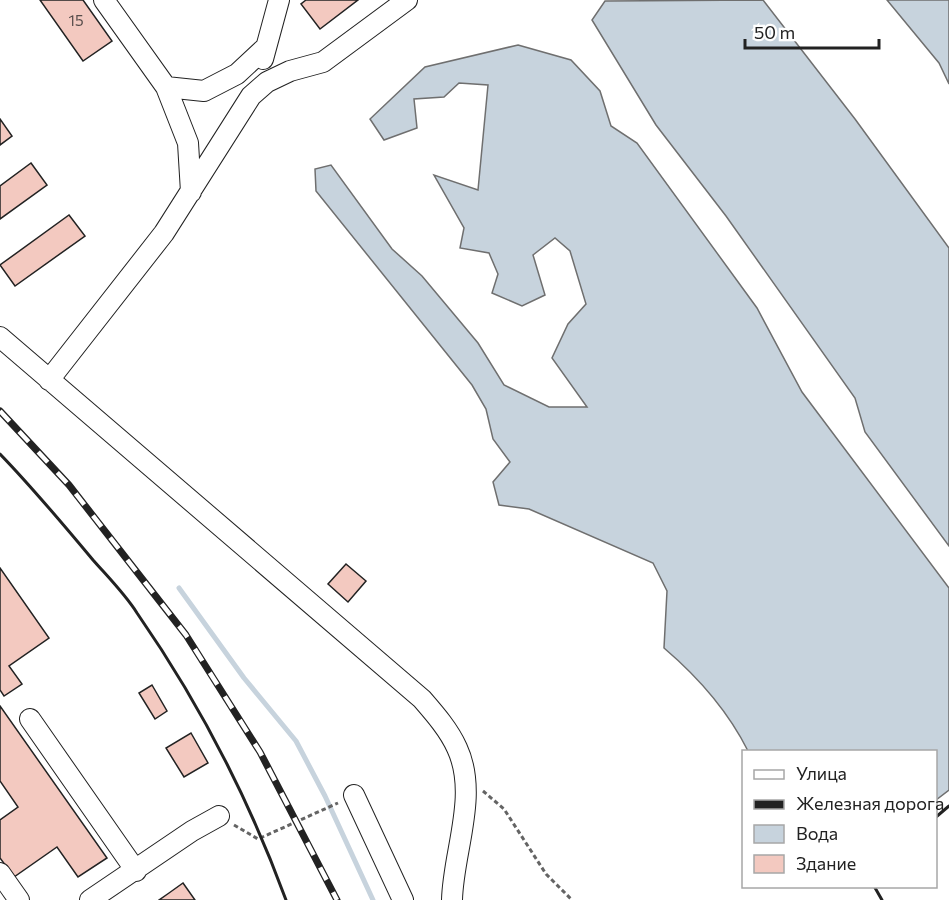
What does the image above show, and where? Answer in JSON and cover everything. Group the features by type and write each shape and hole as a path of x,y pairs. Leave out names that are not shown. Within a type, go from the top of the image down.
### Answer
{"street":[{"path":"104,0 166,87 188,142 191,192"},
{"path":"49,380 164,232 251,96 279,0"},
{"path":"251,96 267,82 290,71 323,62 407,0"},
{"path":"166,87 204,91 237,74 266,47"},
{"path":"0,337 422,699 446,728 458,749 465,776 464,820 452,900"},
{"path":"30,719 136,871"},
{"path":"347,799 403,900"},
{"path":"90,900 192,831 219,816"},
{"path":"0,873 19,900"}],"path":[{"path":"465,776 504,808 546,874 572,900"},
{"path":"219,816 258,839 347,799"}],"water":[{"path":"763,0 855,119 949,248 949,546 865,432 855,398 726,216 656,125 592,20 605,1"},
{"path":"887,0 949,0 949,84 939,63"},
{"path":"518,45 571,60 600,91 611,126 637,143 757,308 802,392 949,588 949,790 937,799 937,750 747,750 711,695 664,648 667,591 653,563 529,509 499,505 493,482 510,462 493,439 486,409 472,385 316,191 315,169 331,165 392,249 422,276 478,343 504,385 549,407 587,407 552,358 568,324 586,304 570,251 555,238 533,255 545,295 522,306 492,293 498,274 489,253 460,248 464,228 434,175 478,190 488,85 459,83 444,97 414,99 417,128 384,140 370,119 425,67"}],"building":[{"path":"40,0 83,0 112,41 83,61"},
{"path":"306,0 358,0 320,29 301,4"},
{"path":"0,119 12,136 0,145"},
{"path":"31,163 47,185 0,219 0,186"},
{"path":"69,215 85,236 15,286 0,265"},
{"path":"346,564 366,581 348,602 328,584"},
{"path":"0,568 49,638 9,666 22,684 4,696 0,690"},
{"path":"152,685 167,711 155,719 139,693"},
{"path":"0,706 107,858 78,877 57,847 14,877 0,858 0,820 18,807 0,781"},
{"path":"191,733 208,763 184,777 166,748"},
{"path":"183,883 195,900 159,900 169,893"}],"waterway":[{"path":"179,588 244,678 296,741 325,796 373,900"}],"railway":[{"path":"0,411 69,485 186,635 260,752 337,900"}],"wall":[{"path":"0,454 122,592 159,646 201,716 239,788 286,900"},
{"path":"937,816 949,806"},
{"path":"875,888 882,900"}]}
